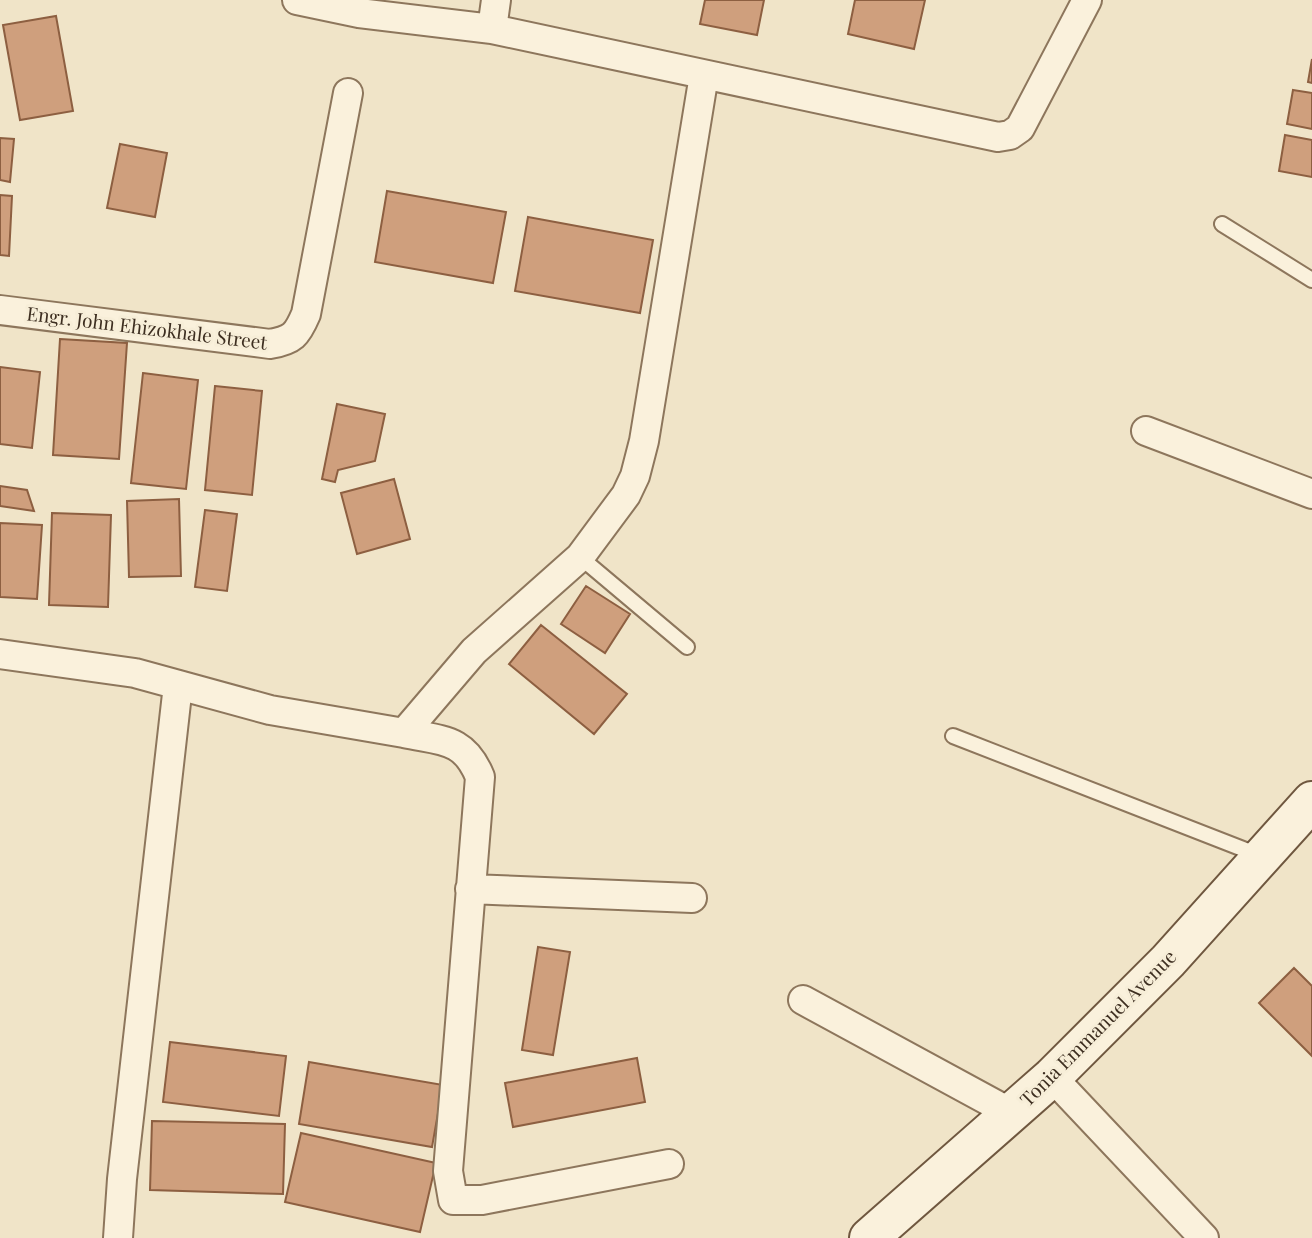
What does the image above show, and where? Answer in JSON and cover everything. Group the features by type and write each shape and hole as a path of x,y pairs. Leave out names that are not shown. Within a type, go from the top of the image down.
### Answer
{"street":[{"path":"297,0 359,13 492,29 998,138 1010,135 1020,128 1087,0"},
{"path":"492,29 496,0"},
{"path":"404,733 474,651 580,557 626,495 638,465 704,75"},
{"name":"Engr. John Ehizokhale Street","path":"0,310 270,344 287,341 299,331 306,314 348,93"},
{"path":"1146,431 1312,494"},
{"path":"0,654 105,667 270,710 457,744 473,760 480,777 447,1171 453,1200 482,1200 670,1164"},
{"path":"118,1238 121,1179 178,685"},
{"name":"Tonia Emmanuel Avenue","path":"869,1238 1052,1077 1168,961 1312,801"},
{"path":"470,889 692,898"},
{"path":"803,1000 1011,1113"},
{"path":"1052,1077 1204,1238"}],"lane":[{"path":"1222,225 1312,281"},
{"path":"580,557 687,647"},
{"path":"953,736 1262,856"}],"building":[{"path":"705,0 764,0 757,35 700,24"},
{"path":"855,0 925,0 914,49 848,34"},
{"path":"56,16 73,111 20,120 3,25"},
{"path":"1312,59 1312,83 1308,82"},
{"path":"1293,90 1312,93 1312,129 1287,124"},
{"path":"1285,135 1312,140 1312,177 1279,171"},
{"path":"0,138 14,139 10,182 0,180"},
{"path":"120,144 167,153 155,217 107,208"},
{"path":"387,191 506,212 493,283 375,262"},
{"path":"0,195 12,196 9,256 0,255"},
{"path":"528,217 653,240 640,313 515,291"},
{"path":"60,339 127,343 119,459 53,455"},
{"path":"0,367 40,372 32,448 0,444"},
{"path":"143,373 198,380 186,489 131,483"},
{"path":"215,386 262,391 252,495 205,490"},
{"path":"337,404 385,414 375,461 338,470 335,482 322,479"},
{"path":"394,479 410,539 357,554 341,493"},
{"path":"0,486 27,490 34,511 0,506"},
{"path":"179,499 181,576 129,577 127,501"},
{"path":"205,510 237,514 227,591 195,587"},
{"path":"52,513 111,515 108,607 49,605"},
{"path":"0,523 42,525 37,599 0,597"},
{"path":"586,586 630,614 605,653 561,624"},
{"path":"541,625 627,694 594,734 509,664"},
{"path":"538,947 570,952 553,1055 522,1050"},
{"path":"1294,968 1312,986 1312,1056 1259,1003"},
{"path":"170,1042 286,1056 279,1116 163,1102"},
{"path":"637,1058 645,1102 513,1127 505,1083"},
{"path":"309,1062 443,1085 432,1147 299,1124"},
{"path":"152,1121 285,1124 283,1194 150,1190"},
{"path":"301,1133 436,1163 420,1232 285,1202"}]}
